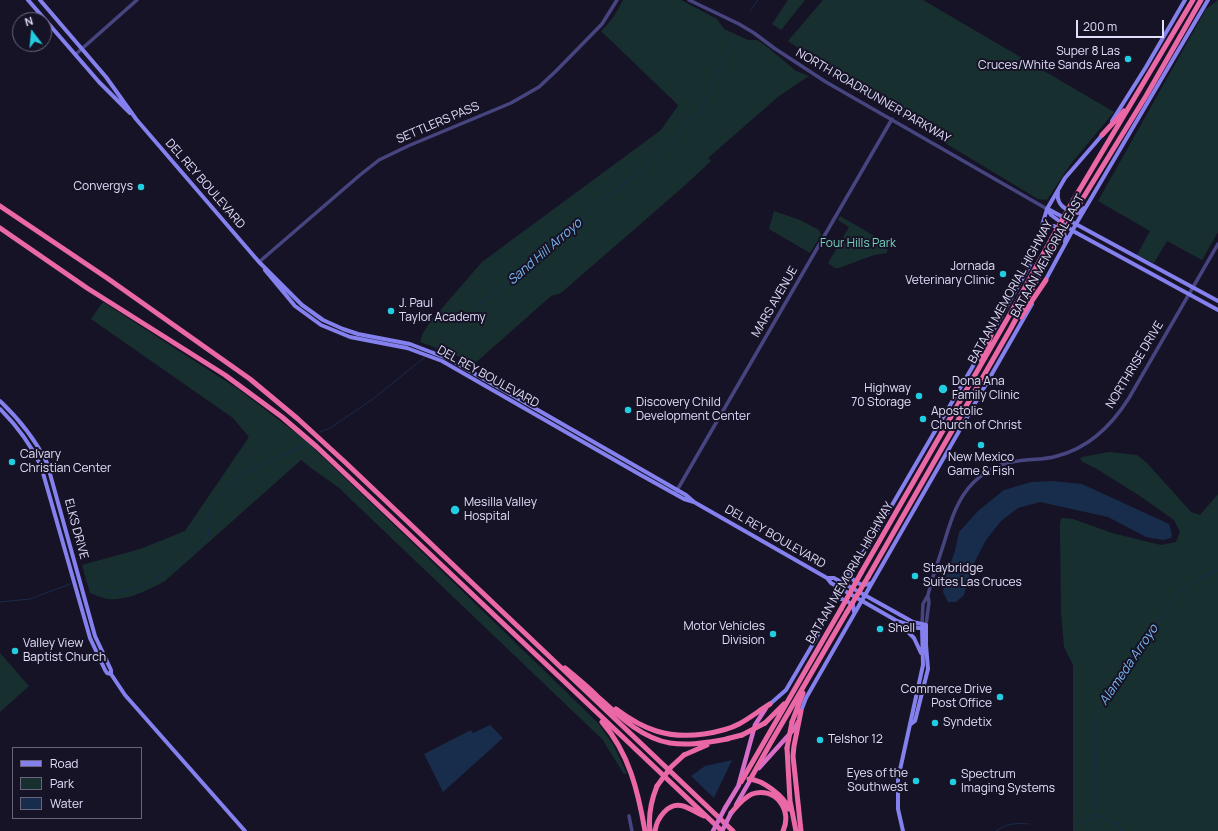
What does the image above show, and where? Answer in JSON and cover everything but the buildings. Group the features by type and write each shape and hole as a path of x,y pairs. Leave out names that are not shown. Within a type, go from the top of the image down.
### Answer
{"highway":[{"name":"BATAAN MEMORIAL HIGHWAY","path":"740,785 975,376 1074,199 1193,0"},
{"name":"BATAAN MEMORIAL HIGHWAY","path":"751,778 1011,328 1058,241 1146,96 1201,0"},
{"path":"1102,135 1133,101"},
{"path":"0,206 107,278 268,393 298,419 730,829 736,831"},
{"path":"0,228 87,288 225,375 282,417 317,447 722,831 751,778 795,728 802,711"},
{"path":"1011,328 1046,280"},
{"path":"975,376 991,335"},
{"path":"541,649 635,728 646,735 669,743 693,744 728,739"},
{"path":"792,817 788,785 786,748 792,722 814,670"},
{"path":"577,694 610,732 622,750 635,781 645,831"},
{"path":"597,696 650,729 666,734 680,736 714,733 729,728 740,724 770,704"},
{"path":"650,831 649,814 651,804 657,786 671,767 684,755 705,745 742,735 764,724 788,701"},
{"path":"713,831 725,808 740,785 756,725 765,709 770,704"},
{"path":"801,831 793,756 802,711"},
{"path":"740,785 751,778"},
{"path":"751,778 783,798 792,817 796,831"},
{"path":"731,813 746,797 766,793 776,798 785,810 786,824 783,831"},
{"path":"655,831 661,814 674,806 684,806 708,818"}],"main road":[{"name":"DEL REY BOULEVARD","path":"28,0 99,82 136,119 259,262 314,315 328,323 353,332 395,340 420,347 454,361 686,494 694,502"},
{"name":"DEL REY BOULEVARD","path":"40,0 106,77 136,119"},
{"path":"770,704 786,690 817,637 831,602 842,582 855,561 867,548 991,335 1030,265 1047,209 1065,178 1102,135 1134,87 1185,0"},
{"name":"BATAAN MEMORIAL EAST","path":"802,711 806,698 854,612 1046,280 1088,203 1208,0"},
{"path":"1059,189 1058,201 1060,205 1072,211 1078,213 1088,203"},
{"name":"NORTH ROADRUNNER PARKWAY","path":"1047,209 1054,211 1218,301"},
{"name":"NORTH ROADRUNNER PARKWAY","path":"1047,209 1052,215 1073,231 1218,310"},
{"path":"1038,238 1044,227 1050,225 1054,226 1065,235 1066,239 1064,247"},
{"path":"1104,248 1108,242"},
{"path":"1119,256 1123,250"},
{"name":"DEL REY BOULEVARD","path":"259,262 262,268 291,302 303,313 321,325 350,337 407,348 442,361 675,494 694,502 827,578 839,588 897,621 909,626 924,627"},
{"path":"1153,274 1157,268"},
{"name":"ELKS DRIVE","path":"0,401 24,426 47,463 92,624 100,647 111,670 111,674 125,695 245,831"},
{"name":"ELKS DRIVE","path":"0,409 20,429 30,443 41,466 90,638 105,670 107,673 111,674"},
{"path":"551,424 556,423 561,426 565,425 568,433 572,432 585,439 591,440"},
{"path":"601,452 604,447"},
{"path":"608,456 611,452"},
{"path":"850,570 850,577 854,581 862,585 871,584"},
{"name":"DEL REY BOULEVARD","path":"827,578 832,577 842,582 895,613 924,627"},
{"path":"831,602 837,598 843,599 853,605 854,612"},
{"path":"892,618 895,613"},
{"path":"897,621 914,638 921,653 923,665"},
{"path":"903,831 898,809 898,779 923,665 924,627"},
{"path":"911,724 915,721 928,669 924,627"}],"street":[{"path":"76,54 137,0"},
{"name":"SETTLERS PASS","path":"259,262 365,171 380,160 408,146 511,103 539,87 602,24 618,0"},
{"name":"NORTH ROADRUNNER PARKWAY","path":"689,0 749,30 826,82 1047,209"},
{"name":"MARS AVENUE","path":"675,494 892,119"},
{"name":"NORTHRISE DRIVE","path":"924,627 924,604 931,582 959,502 972,484 983,474 1002,464 1048,458 1069,452 1081,446 1104,430 1120,412 1129,398 1218,244"},
{"path":"629,816 632,831"}],"green space":[{"path":"623,0 681,0 717,19 724,29 748,40 757,40 796,71 809,76 779,96 708,158 711,161 683,187 561,293 551,296 473,365 458,356 420,342 423,333 430,322 482,262 661,130 678,106 601,31 614,17"},
{"path":"788,0 805,0 781,30 772,24"},
{"path":"823,0 923,0 1114,112 1070,165 1047,200 1038,199 827,72 804,52 788,41"},
{"path":"1218,0 1218,232 1202,260 1167,241 1154,263 1137,255 1150,231 1098,201 1206,9"},
{"path":"774,211 800,220 819,230 821,235 810,253 769,229"},
{"name":"Four Hills Park","path":"840,216 888,244 887,253 874,255 839,268 835,268 828,263 849,227 838,220"},
{"path":"103,302 238,389 304,439 598,723 614,746 627,774 624,774 602,739 338,487 301,460 165,581 130,597 108,599 90,593 82,565 140,549 185,531 249,437 233,418 91,319"},
{"path":"1109,452 1137,455 1147,463 1191,512 1200,515 1218,494 1218,831 1073,831 1073,665 1064,647 1061,612 1061,518 1073,519 1112,533 1161,545 1176,542 1180,532 1174,520 1140,496 1080,459 1082,457"},
{"path":"0,653 29,686 0,712"}],"water":[{"path":"1052,481 1082,484 1169,524 1172,534 1171,538 1163,540 1146,537 1108,517 1040,502 1018,508 1001,521 986,540 972,567 964,595 956,602 948,602 943,592 945,579 955,551 959,532 978,511 1004,490 1031,482"},
{"path":"490,725 503,738 443,792 424,754 471,730 473,733"},
{"path":"732,760 714,798 691,776 705,766"}],"waterway":[{"name":"Sand Hill Arroyo","path":"750,11 758,0"},
{"name":"Sand Hill Arroyo","path":"432,351 446,340 481,303 499,288 522,275 545,256 599,202 623,185 678,136 683,126 700,113 732,40"},
{"name":"Sand Hill Arroyo","path":"320,432 330,428 373,399 425,357"},
{"name":"Sand Hill Arroyo","path":"85,580 114,593 144,586 181,563 208,537 211,510 219,496 230,483 244,473 307,444"},
{"name":"Alameda Arroyo","path":"1076,823 1086,822 1095,815 1097,802 1096,716 1102,705 1136,652 1151,634 1177,594 1198,580 1218,570"},
{"name":"Sand Hill Arroyo","path":"0,602 30,599 70,584"},
{"path":"1095,815 1118,824 1121,831"},
{"name":"Alameda Arroyo","path":"996,831 1004,826 1012,824 1029,824"}],"place":[{"name":"Super 8 Las Cruces/White Sands Area","path":"1128,59"},
{"name":"Convergys","path":"141,187"},
{"name":"Jornada Veterinary Clinic","path":"1003,274"},
{"name":"J. Paul Taylor Academy","path":"391,311"},
{"name":"Dona Ana Family Clinic","path":"943,389"},
{"name":"Highway 70 Storage","path":"919,396"},
{"name":"Discovery Child Development Center","path":"628,410"},
{"name":"Apostolic Church of Christ","path":"923,419"},
{"name":"New Mexico Game & Fish","path":"981,445"},
{"name":"Calvary Christian Center","path":"12,462"},
{"name":"Mesilla Valley Hospital","path":"455,510"},
{"name":"Staybridge Suites Las Cruces","path":"915,576"},
{"name":"Shell","path":"880,629"},
{"name":"Motor Vehicles Division","path":"773,634"},
{"name":"Valley View Baptist Church","path":"15,651"},
{"name":"Commerce Drive Post Office","path":"1000,697"},
{"name":"Syndetix","path":"935,723"},
{"name":"Telshor 12","path":"820,740"},
{"name":"Eyes of the Southwest","path":"916,781"},
{"name":"Spectrum Imaging Systems","path":"953,782"}]}
